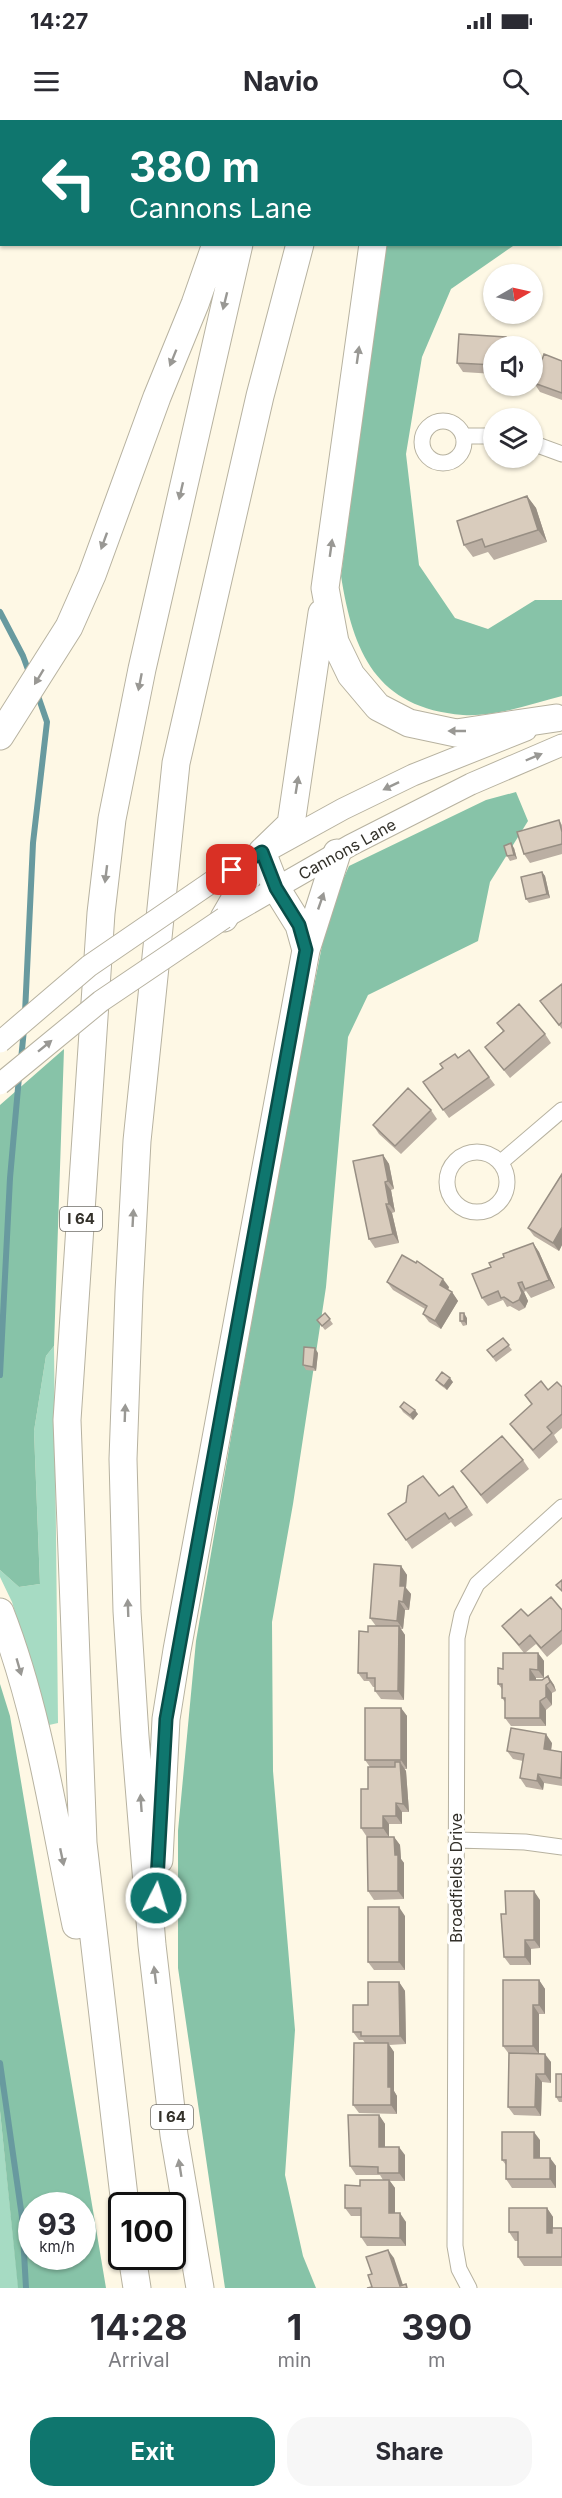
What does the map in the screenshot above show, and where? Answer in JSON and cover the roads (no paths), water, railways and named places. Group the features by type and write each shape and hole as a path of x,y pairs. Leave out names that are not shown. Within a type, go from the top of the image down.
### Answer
{"highway":[{"path":"0,736 69,627 92,575 215,246"},
{"name":"I 64","path":"123,2192 83,1843 68,1420 101,925 112,819 140,681 238,246"},
{"name":"I 64","path":"200,2288 174,2135 152,1945 128,1611 123,1459 137,1141 176,763 260,396 299,246"},
{"path":"224,918 262,852 291,824 373,246"},
{"path":"326,588 335,642 351,675 378,707 409,723 456,733 561,717"},
{"path":"262,852 276,888 299,925 306,950"},
{"path":"152,1945 160,1851 166,1719 306,950 337,853"},
{"path":"0,1612 36,1724 111,2094"},
{"path":"134,2270 137,2288"}],"main road":[{"path":"0,1042 89,966 216,879 262,852 413,775 561,717"},
{"name":"Cannons Lane","path":"0,1083 101,1001 224,918 337,853 471,784 562,745"}],"street":[{"path":"463,436 483,436"},
{"path":"543,447 562,454"},
{"path":"500,1163 562,1110"},
{"path":"471,1152 482,1152 492,1156 500,1163 505,1171 506,1190 496,1206 479,1213 469,1212 453,1202 448,1192 448,1172 461,1156 471,1152"},
{"name":"Broadfields Drive","path":"469,2288 459,2269 455,2246 457,1638 462,1614 477,1584 562,1507"},
{"path":"456,1840 525,1842 562,1847"}],"waterway":[{"path":"0,612 23,656 30,675"},
{"path":"25,1013 33,843 47,722 37,693"},
{"path":"21,1060 24,1029"},
{"path":"0,1375 10,1178 19,1077"},
{"path":"0,2063 22,2217 26,2288"}]}
